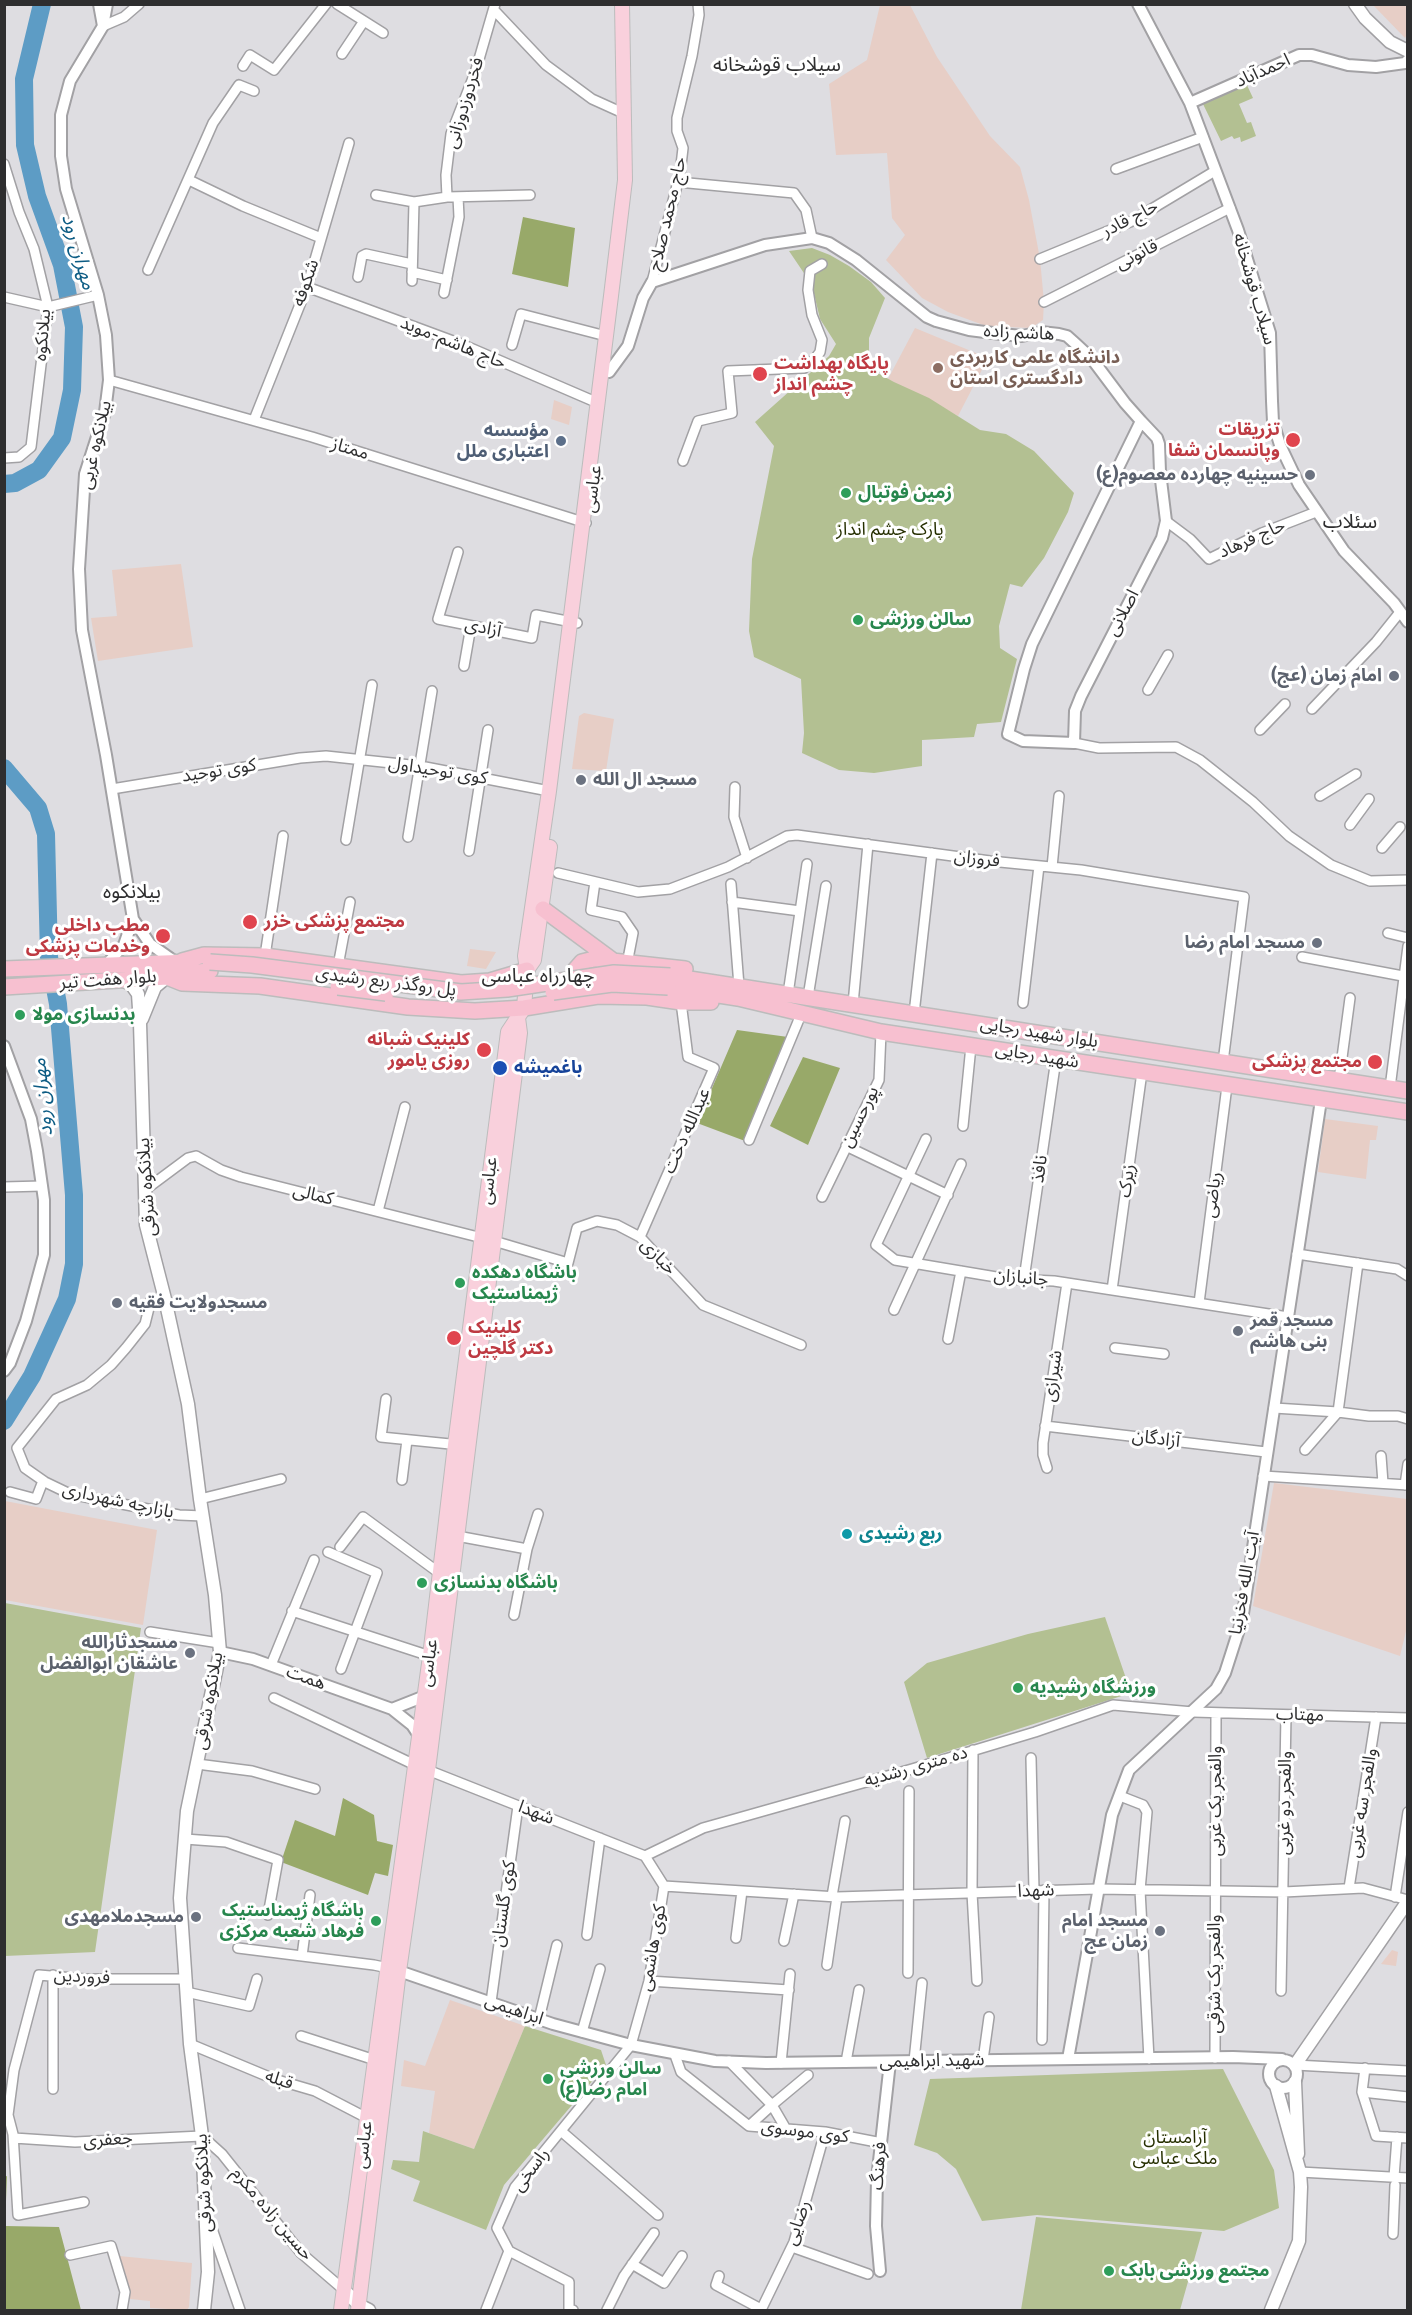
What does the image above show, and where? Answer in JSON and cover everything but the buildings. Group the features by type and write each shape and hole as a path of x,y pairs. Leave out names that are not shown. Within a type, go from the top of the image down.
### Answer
{"highway":[{"path":"543,909 621,963"},
{"path":"178,961 204,955 265,956 461,983 490,981 527,970"},
{"path":"582,998 577,992 575,970 582,962 594,959 699,970 738,992"},
{"name":"بلوار هفت تیر","path":"4,969 178,961 210,967"},
{"name":"پل روگذر ربع رشیدی","path":"210,967 252,964 461,992 507,989 614,973 669,981"},
{"name":"بلوار هفت تیر","path":"4,987 167,977 210,967"},
{"path":"366,1001 374,996 379,988 378,980 370,971"},
{"path":"167,977 182,982 260,986 366,1001 521,1013 582,998 647,997 681,1002 707,1002 738,992"},
{"name":"بلوار شهید رجایی","path":"669,981 738,992 788,994 805,1005 853,1004 1407,1091"},
{"name":"شهید رجایی","path":"738,992 805,1005 881,1032 1407,1112"}],"main road":[{"name":"عباسى","path":"527,970 534,960 543,909 598,403 625,180 622,4"},
{"name":"عباسى","path":"586,523 609,372 630,181 627,4"},
{"path":"1355,4 1365,18 1390,42 1407,51"},
{"name":"عباسى","path":"421,1768 430,1750 438,1690 436,1658 439,1573 462,1446 488,1239 508,1032 521,1013 527,970 525,956 574,622"},
{"name":"بیلانکوه شرقی","path":"140,1023 155,987 167,977"},
{"name":"بیلانکوه شرقی","path":"121,980 131,984 138,994 146,1225 188,1404 215,1595 219,1648 187,1811 180,1898 190,2044 202,2136 208,2272 204,2310"},
{"name":"عباسى","path":"342,2310 374,2120 421,1768 419,1736 424,1696 436,1658 451,1582 457,1536 462,1446"},
{"path":"1289,2061 1323,2024 1407,1901"},
{"name":"عباسى","path":"362,2309 374,2120 375,2060 393,1969"},
{"path":"1271,2310 1299,2241 1295,2082"},
{"path":"1276,2086 1299,2170"},
{"path":"344,2290 362,2309"}],"street":[{"path":"99,4 103,26"},
{"path":"103,26 107,4"},
{"path":"103,26 124,17 139,4"},
{"path":"243,66 250,55 274,70 326,4"},
{"path":"337,4 383,33"},
{"name":"حاج محمد صلاح","path":"652,282 678,182 683,148 677,130 678,118 699,15 698,4"},
{"name":"سیلاب قوشخانه","path":"1138,4 1149,21 1190,104 1230,208 1270,333 1272,400 1274,422 1280,445 1299,485 1316,512 1344,551 1364,570 1407,622"},
{"name":"فخردوزدوزانی","path":"494,7 546,65 592,99 623,112"},
{"name":"فخردوزدوزانی","path":"447,197 446,175 451,134 475,73 494,7"},
{"path":"342,54 364,21"},
{"name":"بیلانکوه غربی","path":"103,26 70,81 61,115 61,156 66,189 98,296 106,335 109,380 105,412 85,474 79,569 82,630 112,789 133,919 150,944 178,961"},
{"name":"احمدآباد","path":"1190,104 1299,55 1348,65 1376,67 1405,63 1407,60"},
{"path":"148,270 213,123 239,85 254,91"},
{"path":"1116,169 1203,137"},
{"name":"شکوفه","path":"254,420 307,287 349,143"},
{"name":"بیلانکوه","path":"4,164 19,212 34,249 48,307 31,447 19,457 4,458"},
{"name":"حاج قادر","path":"1040,259 1130,222 1215,171"},
{"path":"189,180 243,206 321,238"},
{"path":"609,372 628,346 643,298 652,282 765,245 812,238 806,210 794,193 678,182"},
{"path":"376,195 414,202 447,197 530,195"},
{"path":"444,293 459,217 458,197"},
{"path":"412,272 414,202"},
{"name":"قانونی","path":"1044,302 1230,208"},
{"name":"هاشم زاده","path":"812,238 828,243 856,260 927,317 936,321 984,332 1022,336 1041,332 1067,336 1092,359 1141,421"},
{"path":"358,277 362,256 366,254 412,272 447,280"},
{"path":"683,461 698,421 732,413 728,371 804,368 820,352 822,340 812,315 808,290 810,271 822,264"},
{"name":"حاج هاشم-موید","path":"307,287 461,344 598,403"},
{"path":"4,297 48,307 98,296"},
{"path":"512,345 521,314 606,336"},
{"name":"ممتاز","path":"109,380 254,420 586,523"},
{"path":"1141,421 1032,644 1023,669 1008,734 1023,741 1074,743 1099,748 1176,747 1200,760 1253,802 1289,836 1331,865 1370,881 1407,880"},
{"name":"اصلانی","path":"1074,743 1075,711 1081,696 1162,538 1166,521 1159,444 1157,438 1141,421"},
{"name":"حاج فرهاد","path":"1166,521 1190,539 1209,559 1262,533 1316,512"},
{"name":"آزادی","path":"458,552 438,619 531,638 536,615 574,622"},
{"path":"1312,709 1376,642 1400,612"},
{"path":"464,666 471,626"},
{"path":"1148,690 1168,655"},
{"path":"346,840 372,685"},
{"path":"408,837 432,690"},
{"path":"1260,730 1286,704"},
{"path":"469,851 488,730"},
{"name":"کوی توحید","path":"112,789 300,758 326,756"},
{"name":"کوی توحیداول","path":"326,756 420,766 549,791"},
{"path":"1320,796 1356,774"},
{"path":"735,787 734,817 747,858"},
{"path":"1052,867 1059,796"},
{"path":"1350,825 1369,799"},
{"path":"1382,848 1400,827"},
{"name":"فروزان","path":"558,873 638,892 670,889 747,858 787,836 797,835 1052,867 1244,897 1223,1062"},
{"path":"265,956 283,836"},
{"path":"853,1004 868,844"},
{"path":"914,1014 932,853"},
{"path":"788,994 807,864"},
{"path":"1023,1003 1039,866"},
{"path":"595,882 591,910 622,917 633,933 621,963"},
{"path":"730,884 738,992"},
{"path":"749,1140 805,1005 826,886"},
{"path":"338,966 350,902"},
{"path":"732,902 800,910"},
{"path":"106,964 124,945 133,919"},
{"path":"1389,933 1407,938"},
{"path":"1390,1088 1406,977 1407,946"},
{"path":"1302,957 1406,977"},
{"path":"1339,1080 1350,998"},
{"name":"عبدالله دخت","path":"640,1237 714,1068 688,1057 681,1002"},
{"name":"پورحسین","path":"822,1197 879,1080 881,1032"},
{"path":"4,1046 31,1119 42,1186 44,1255 26,1321 10,1363 4,1371"},
{"path":"963,1126 971,1046"},
{"name":"نافذ","path":"1024,1280 1056,1059"},
{"name":"زیرک","path":"1112,1290 1142,1072"},
{"name":"ریاضی","path":"1199,1303 1227,1086"},
{"name":"آیت الله فخرنیا","path":"1068,2059 1112,1815 1129,1770 1216,1689 1225,1673 1242,1620 1321,1100"},
{"path":"378,1211 405,1107"},
{"name":"جانبازان","path":"926,1139 876,1245 895,1260 916,1265 1024,1280 1067,1283 1288,1317"},
{"path":"846,1146 948,1196"},
{"name":"کمالی","path":"145,1190 188,1158 196,1156 221,1170 241,1177 488,1239"},
{"path":"894,1310 961,1164"},
{"path":"4,1187 42,1186"},
{"name":"خبازی","path":"488,1239 568,1263 577,1228 597,1221 617,1226 640,1237 703,1305 801,1345"},
{"path":"1297,1254 1397,1269 1407,1276"},
{"path":"1305,1450 1338,1412 1358,1263"},
{"path":"948,1340 961,1271"},
{"name":"شیرازی","path":"1047,1468 1043,1455 1045,1426 1067,1283"},
{"name":"بازارچه شهرداری","path":"165,1299 151,1300 145,1324 111,1365 87,1385 56,1399 17,1448 25,1467 43,1481 70,1494 179,1515 203,1515"},
{"path":"1115,1348 1164,1354"},
{"path":"386,1400 381,1437 462,1446"},
{"path":"1274,1408 1369,1416 1398,1416 1407,1419"},
{"name":"آزادگان","path":"1045,1426 1266,1452"},
{"path":"402,1480 407,1440"},
{"path":"1381,1456 1383,1483"},
{"path":"1263,1476 1406,1485 1407,1464"},
{"path":"200,1499 281,1479"},
{"path":"10,1492 36,1498 43,1481"},
{"path":"514,1615 527,1549 538,1514"},
{"path":"340,1547 363,1517 451,1582"},
{"path":"457,1536 527,1549"},
{"path":"328,1552 377,1573 357,1632 341,1669"},
{"path":"271,1665 314,1560"},
{"path":"292,1611 436,1658"},
{"path":"150,1632 219,1648"},
{"name":"همت","path":"219,1648 392,1709 412,1725 430,1750"},
{"path":"392,1709 438,1690"},
{"name":"شهدا","path":"274,1698 421,1768 645,1856"},
{"name":"ده متری رشدیه","path":"645,1856 703,1828 973,1750 1113,1705 1193,1712"},
{"name":"مهتاب","path":"1193,1712 1407,1718"},
{"name":"والفجر یک غربی","path":"1215,1890 1216,1713"},
{"name":"والفجر دو غربی","path":"1281,1991 1286,1714"},
{"name":"والفجر سه غربی","path":"1349,1888 1376,1717"},
{"path":"973,1750 972,1893 977,1981"},
{"path":"1031,1758 1039,1891 1042,2040"},
{"path":"197,1764 252,1771 315,1789"},
{"path":"908,1973 909,1791"},
{"path":"1119,1796 1143,1805 1147,1812 1140,1890 1149,2059"},
{"name":"کوی گلستان","path":"491,2002 518,1806"},
{"path":"1395,1897 1407,1812"},
{"path":"826,1965 845,1821"},
{"path":"587,1935 600,1838"},
{"path":"185,1839 226,1842 278,1860 268,1915"},
{"name":"کوی هاشمی","path":"631,2045 649,1981 664,1886 645,1856"},
{"name":"شهدا","path":"664,1886 834,1897 1098,1889 1284,1892 1363,1888 1407,1901"},
{"name":"والفجر یک شرقی","path":"1215,1890 1215,2058"},
{"path":"736,1938 742,1891"},
{"path":"784,1941 794,1894"},
{"path":"302,1956 310,1895"},
{"path":"539,2019 557,1946"},
{"path":"238,1948 393,1969"},
{"name":"ابراهیمی","path":"393,1969 539,2019 631,2045"},
{"path":"582,2032 600,1969"},
{"path":"781,2063 790,1974"},
{"name":"فروردین","path":"14,2136 8,2115 14,2070 39,1975 85,1979 185,1978"},
{"path":"53,1976 53,2089"},
{"path":"186,1992 249,2006 257,1979"},
{"path":"649,1981 789,1990"},
{"path":"914,2061 922,1983"},
{"path":"846,2062 859,1990"},
{"path":"983,2060 989,2017"},
{"path":"301,2036 375,2060"},
{"name":"قبله","path":"190,2044 274,2079 315,2091 374,2120"},
{"name":"شهید ابراهیمی","path":"631,2045 675,2055 729,2061 781,2063 1233,2057 1289,2061"},
{"name":"راسخی","path":"509,2251 498,2228 515,2187 631,2045"},
{"path":"675,2055 681,2072 748,2126"},
{"name":"شهید ابراهیمی","path":"1233,2057 1269,2070"},
{"name":"کوی موسوی","path":"729,2061 772,2105 748,2126"},
{"path":"1289,2061 1298,2073 1295,2082 1284,2088 1276,2086 1269,2078 1269,2070 1274,2062 1289,2061 1407,2071"},
{"name":"فرهنگ","path":"880,2271 876,2226 877,2179 890,2062"},
{"path":"1365,2068 1362,2092 1376,2136 1407,2138"},
{"path":"786,2129 772,2105 808,2076"},
{"path":"1362,2092 1407,2097"},
{"name":"کوی موسوی","path":"748,2126 825,2132 882,2143"},
{"name":"راسخی","path":"561,2131 658,2215"},
{"name":"رضایی","path":"761,2310 792,2247 825,2132"},
{"path":"14,2136 18,2215 84,2202"},
{"name":"جعفری","path":"14,2136 75,2142 202,2136"},
{"name":"حسین زاده مکرم","path":"202,2136 222,2154 302,2253 344,2290"},
{"path":"1393,2234 1397,2137"},
{"path":"1299,2170 1395,2181 1407,2178"},
{"path":"205,2209 240,2310"},
{"path":"607,2310 624,2276 654,2233"},
{"path":"70,2255 111,2246 125,2292 122,2310"},
{"path":"792,2247 868,2274"},
{"path":"486,2310 509,2251 569,2282 569,2309 573,2310"},
{"path":"632,2264 664,2283 682,2256"},
{"path":"719,2276 716,2285 761,2310"}],"shaded area":[{"path":"880,5 910,5 937,57 990,136 1020,167 1040,259 1044,302 1043,320 1031,328 986,326 948,312 922,298 886,260 905,235 892,218 887,153 836,155 829,84 867,60"},
{"path":"1373,5 1407,5 1405,38"},
{"name":"دانشگاه علمی کاربردی دادگستری استان","path":"915,328 988,358 958,416 888,379"},
{"path":"554,400 572,407 569,425 551,419"},
{"path":"181,564 193,647 98,661 91,618 117,616 112,570"},
{"path":"584,713 614,719 606,771 572,769 579,716"},
{"path":"470,949 496,952 486,969 467,966"},
{"path":"1325,1119 1378,1126 1376,1140 1370,1140 1366,1179 1318,1172"},
{"path":"1274,1483 1407,1499 1407,1627 1400,1656 1253,1606"},
{"path":"5,1501 157,1530 143,1625 5,1600"},
{"path":"1392,1950 1398,1952 1396,1966 1381,1964"},
{"path":"450,2000 525,2026 474,2149 429,2133 435,2091 401,2086 404,2060 425,2066"},
{"path":"119,2256 192,2263 187,2310 150,2308 150,2301 130,2299"}],"green space":[{"path":"1246,83 1253,98 1239,104 1247,123 1251,122 1256,136 1241,142 1240,137 1234,139 1232,136 1221,141 1203,104"},
{"path":"523,217 575,228 568,287 512,274"},
{"name":"پارک چشم انداز","path":"812,248 849,266 871,282 885,298 869,338 869,360 874,371 929,398 980,430 1006,434 1034,451 1074,493 1068,512 1044,558 1022,587 1010,584 999,626 1000,648 1017,659 1001,722 977,724 974,737 922,740 922,766 874,773 839,770 802,753 804,733 801,679 754,657 749,631 752,559 774,446 755,422 829,356 836,344 820,319 812,285 789,251"},
{"path":"737,1030 788,1037 745,1141 697,1123"},
{"path":"803,1057 840,1068 808,1145 770,1126"},
{"path":"5,1603 141,1628 95,1952 5,1956"},
{"name":"ورزشگاه رشیدیه","path":"1105,1617 1131,1693 927,1758 904,1682 927,1663 1028,1634"},
{"path":"343,1798 374,1815 377,1841 393,1845 388,1876 375,1873 368,1895 281,1862 295,1820 335,1836"},
{"path":"525,2026 601,2050 606,2065 504,2185 486,2230 413,2201 420,2181 391,2169 393,2160 419,2162 423,2131 474,2149"},
{"name":"آرامستان ملک عباسی","path":"1223,2069 1274,2170 1279,2208 1224,2231 1037,2215 982,2221 956,2169 937,2153 914,2145 930,2079"},
{"path":"7,2176 5,2226 59,2227 81,2310 5,2310 4,2177"},
{"name":"مجتمع ورزشی بابک","path":"1036,2217 1202,2232 1180,2310 1021,2310"}],"waterway":[{"name":"مهران رود","path":"4,484 15,483 39,470 62,438 72,390 74,327 62,265 37,196 25,145 24,79 42,4"},
{"name":"مهران رود","path":"4,768 38,808 46,834 49,957 58,1004 74,1195 74,1264 67,1299 32,1376 4,1421"}],"place":[{"name":"دانشگاه علمی کاربردی دادگستری استان","path":"938,368"},
{"name":"پایگاه بهداشت چشم انداز","path":"760,374"},
{"name":"تزریقات وپانسمان شفا","path":"1293,440"},
{"name":"مؤسسه اعتباری ملل","path":"561,441"},
{"name":"حسینیه چهارده معصوم(ع)","path":"1310,475"},
{"name":"زمین فوتبال","path":"846,493"},
{"name":"سالن ورزشی","path":"858,620"},
{"name":"امام زمان (عج)","path":"1394,676"},
{"name":"مسجد ال الله","path":"581,780"},
{"name":"مجتمع پزشکی خزر","path":"250,922"},
{"name":"مطب داخلی وخدمات پزشکی","path":"163,936"},
{"name":"مسجد امام رضا","path":"1317,943"},
{"name":"بدنسازی مولا","path":"20,1015"},
{"name":"کلینیک شبانه روزی یامور","path":"484,1050"},
{"name":"مجتمع پزشکی","path":"1375,1062"},
{"name":"باغمیشه","path":"500,1068"},
{"name":"باشگاه دهکده ژیمناستیک","path":"460,1283"},
{"name":"مسجدولایت فقیه","path":"117,1303"},
{"name":"مسجد قمر بنی هاشم","path":"1238,1331"},
{"name":"کلینیک دکتر گلچین","path":"454,1338"},
{"name":"ربع رشیدی","path":"847,1534"},
{"name":"باشگاه بدنسازی","path":"422,1583"},
{"name":"مسجدثارالله عاشقان ابوالفضل","path":"190,1653"},
{"name":"ورزشگاه رشیدیه","path":"1018,1688"},
{"name":"مسجدملامهدی","path":"196,1917"},
{"name":"باشگاه ژیمناستیک فرهاد شعبه مرکزی","path":"376,1921"},
{"name":"مسجد امام زمان عج","path":"1160,1931"},
{"name":"سالن ورزشی امام رضا(ع)","path":"548,2079"},
{"name":"مجتمع ورزشی بابک","path":"1109,2271"}],"district":[{"name":"سیلاب قوشخانه","path":"777,65"},
{"name":"سئلاب","path":"1350,522"},
{"name":"بیلانکوه","path":"132,892"},
{"name":"چهارراه عباسی","path":"538,976"}]}
